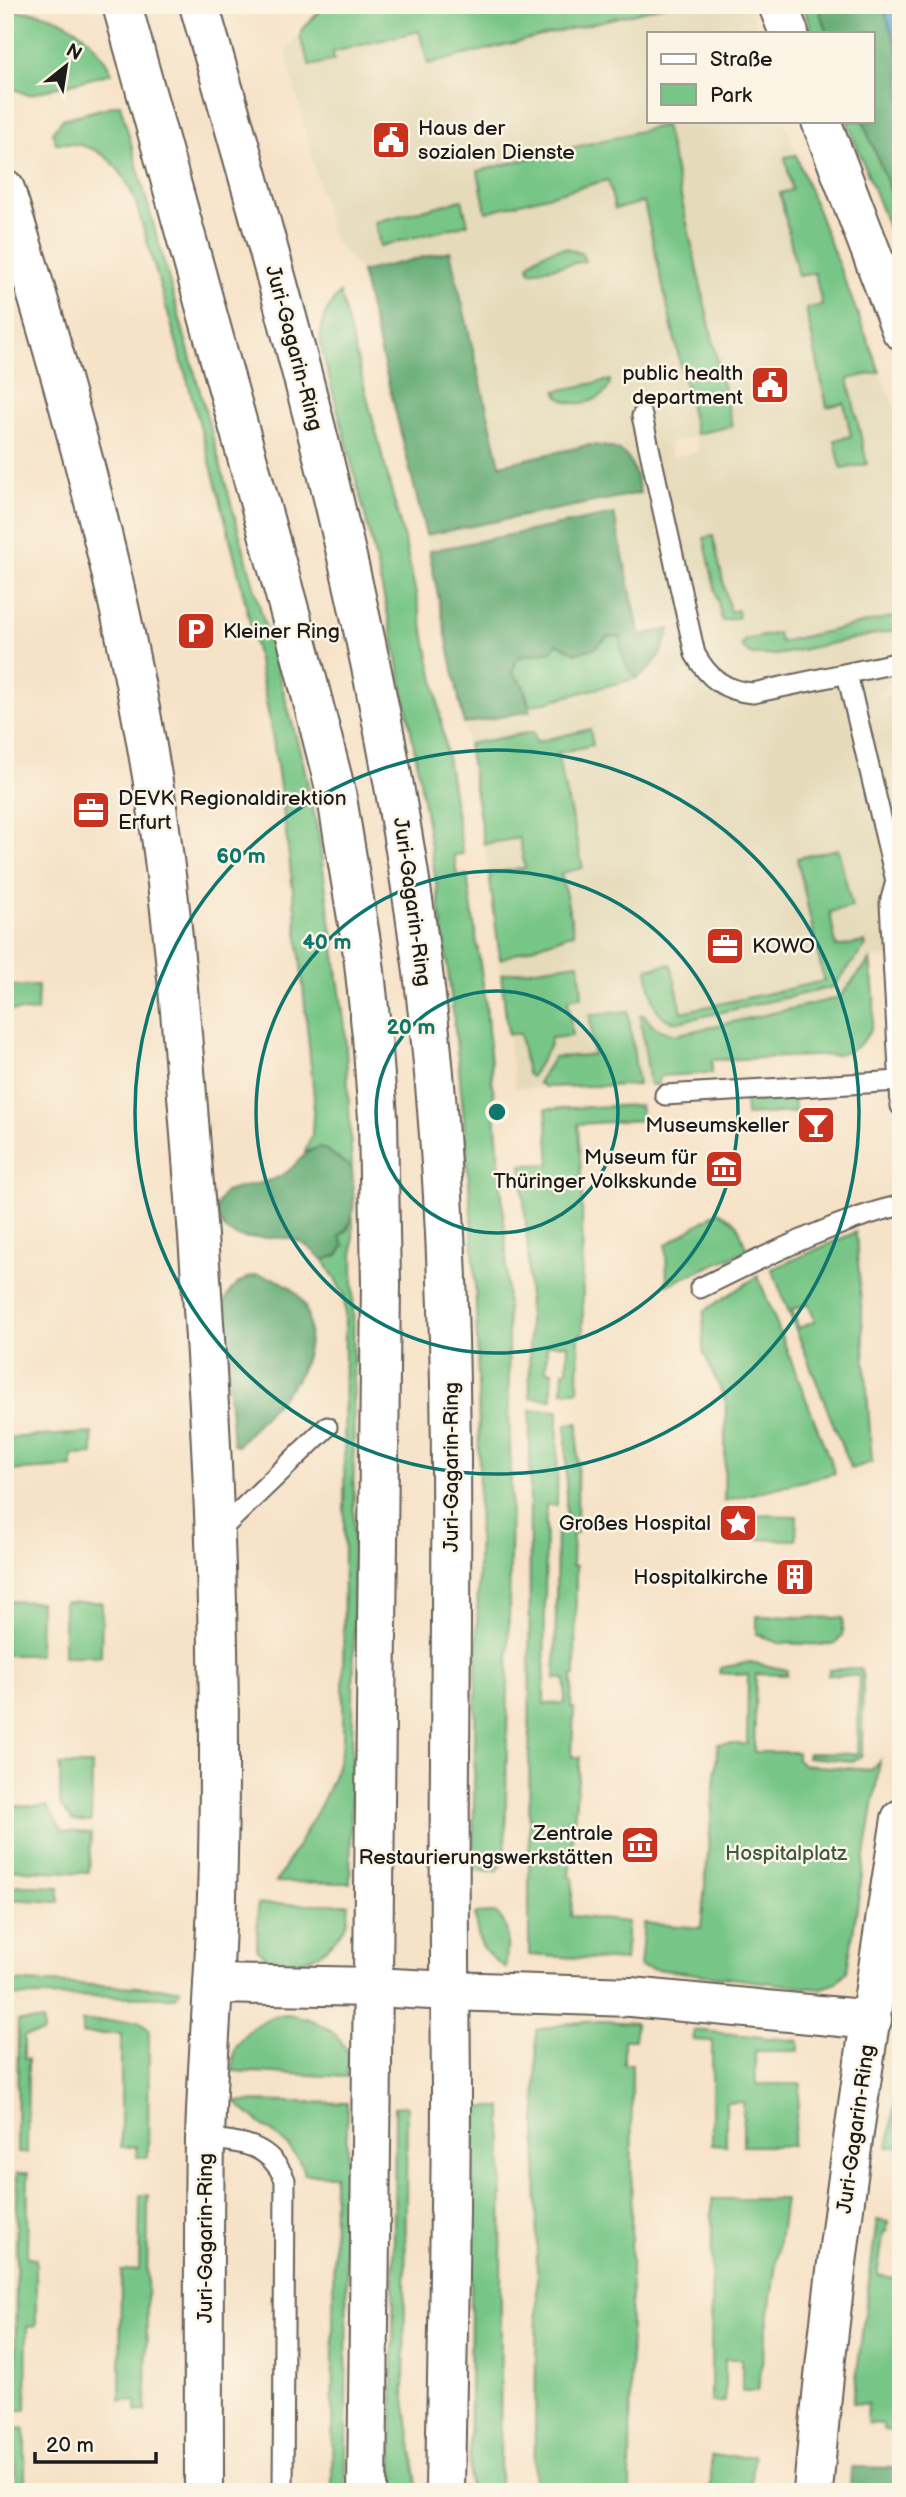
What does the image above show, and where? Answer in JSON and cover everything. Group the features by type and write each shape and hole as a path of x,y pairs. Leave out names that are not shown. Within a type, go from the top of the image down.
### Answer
{"street":[{"path":"121,5 296,633 336,792 363,954 378,1118 381,1285 368,2492"},
{"name":"Juri-Gagarin-Ring","path":"199,5 312,411 352,575 387,738 422,967 439,1142 449,1300 451,1428 451,2092 445,2492"},
{"path":"778,5 789,32"},
{"path":"821,122 901,330"},
{"name":"Juri-Gagarin-Ring","path":"5,189 68,404 103,540 131,667 155,796 175,956 213,1455 215,1534 217,1898 205,2139 204,2492"},
{"path":"872,2020 901,1819"},
{"name":"Juri-Gagarin-Ring","path":"213,1984 631,1997 872,2020 851,2155 827,2343 813,2492"}],"lane":[{"path":"642,416 695,654 704,671 739,692 753,693 901,662"},
{"path":"847,674 897,881 890,903 901,1105"},
{"path":"665,1095 899,1081"},
{"path":"700,1287 761,1258 870,1213 901,1205"},
{"path":"215,1534 327,1427"},
{"path":"205,2139 234,2141 262,2151 278,2165 285,2180 283,2492"}],"shaded area":[{"path":"326,5 749,5 758,32 647,32 647,122 785,122 901,426 901,615 779,642 777,633 741,643 744,650 777,655 901,629 901,679 888,685 877,698 901,694 901,955 870,960 875,1011 873,1022 864,1040 848,1052 837,1055 712,1060 712,1073 661,1076 657,1085 515,1088 489,873 464,724 429,551 361,272 332,237 286,53 301,30","holes":["665,125 732,426 696,433 644,202 615,209 609,180 486,212 478,171","461,201 468,224 375,222","695,436 698,452 672,457 669,443","713,536 730,612 739,616 722,620","838,849 852,907 830,912 836,947 865,942 833,987 673,1022 659,1014 647,970 671,964 681,1013 825,981 797,858"]}],"green space":[{"path":"326,5 667,5 428,64 419,31 333,52 334,60 310,66 301,40 301,30"},
{"path":"802,5 817,5 828,32 813,32"},
{"path":"817,5 883,5 901,60 901,218 863,122 874,122 874,32 828,32"},
{"path":"5,12 39,13 69,24 93,45 112,73 28,95 5,85"},
{"path":"120,104 303,762 318,832 345,1028 352,1168 326,1151 305,1152 312,1134 314,1097 293,890 265,695 216,482 136,203 123,177 106,158 85,146 56,143 52,132 63,119"},
{"path":"847,122 863,122 901,218 901,260"},
{"path":"665,125 732,426 696,434 644,202 615,209 608,180 486,212 478,171"},
{"path":"796,155 880,372 848,379 867,464 841,469 835,440 851,436 844,403 827,407 806,309 822,305 815,273 798,276 780,193 792,190 785,157"},
{"path":"462,200 468,224 380,246 375,222"},
{"path":"566,248 582,254 585,261 530,272 529,265 536,257"},
{"path":"450,251 500,465 589,445 613,448 631,463 640,493 426,535 361,272"},
{"path":"340,293 406,547 436,690 463,854 454,855 457,876 467,875 486,1005 506,1243 511,1495 505,1860 497,1871 473,1870 478,1557 477,1322 460,1077 428,826 398,661 359,492 321,347 324,318"},
{"path":"610,380 603,395 586,402 568,402 556,391"},
{"path":"614,514 640,635 670,629 662,651 654,663 637,678 624,659 621,637 609,636 594,648 576,653 557,643 551,651 518,657 512,673 523,685 530,711 464,724 429,551"},
{"path":"713,536 730,612 738,610 739,617 722,621 704,538"},
{"path":"901,615 901,629 777,655 752,655 741,647 745,640 778,633 780,642"},
{"path":"609,636 621,637 624,659 637,678 530,706 523,685 512,673 518,657 551,651 557,643 576,653 594,648"},
{"path":"590,729 593,745 557,753 583,868 561,873 574,933 500,959 489,873 525,868 519,838 484,844 468,744 533,732 536,742"},
{"path":"838,849 852,907 830,912 836,947 865,942 866,946 833,987 682,1021 664,1018 655,1005 647,969 671,964 682,1012 824,981 797,858"},
{"path":"870,960 873,1017 870,1030 863,1041 853,1049 837,1055 712,1060 712,1073 661,1076 657,1085 650,1085 640,1015 645,1015 657,1028 675,1035 839,998"},
{"path":"579,963 582,997 568,999 572,1036 551,1038 549,1047 531,1077 527,1074 520,1034 508,1034 501,974"},
{"path":"5,986 38,986 37,1012 5,1010"},
{"path":"628,1011 638,1085 545,1087 538,1083 554,1057 593,1055 590,1015"},
{"path":"794,1095 795,1112 746,1115 745,1098"},
{"path":"640,1105 642,1120 578,1124 582,1193 583,1333 579,1334 578,1391 562,1391 563,1371 567,1371 568,1345 547,1344 546,1371 552,1371 552,1399 530,1398 528,1249 521,1165 550,1164 546,1109"},
{"path":"319,1147 352,1168 352,1214 340,1236 344,1246 338,1255 324,1260 305,1245 292,1239 240,1237 223,1227 217,1210 225,1192 277,1178 308,1152"},
{"path":"719,1211 737,1224 747,1250 667,1285 666,1245"},
{"path":"353,1215 354,1646 350,1883 276,1882 324,1797 339,1761 343,1742 345,1307 343,1293 324,1260 338,1255 340,1236 348,1230"},
{"path":"856,1232 872,1462 851,1469 772,1269","holes":["808,1303 815,1321 799,1328 792,1310"]},
{"path":"257,1275 277,1280 291,1288 302,1300 310,1331 303,1365 295,1382 237,1446 233,1444 222,1308 235,1286"},
{"path":"758,1276 835,1473 724,1501 726,1402 703,1351 704,1311"},
{"path":"530,1410 558,1411 557,1505 546,1505 544,1704 565,1703 565,1679 555,1679 557,1521 566,1520 566,1424 578,1423 577,1534 573,1534 572,1566 576,1566 575,1676 572,1676 571,1708 574,1708 572,1757 580,1757 569,1876 573,1878 571,1916 628,1922 625,1961 529,1955"},
{"path":"92,1433 93,1454 72,1455 72,1467 5,1471 5,1438"},
{"path":"742,1515 797,1516 796,1540 742,1539"},
{"path":"5,1601 40,1602 39,1655 5,1655"},
{"path":"64,1602 102,1602 101,1656 64,1656"},
{"path":"757,1616 843,1618 842,1635 834,1645 778,1643 757,1634"},
{"name":"Hospitalplatz","path":"750,1662 787,1670 787,1675 756,1674 754,1752 797,1752 797,1760 804,1765 871,1770 880,1761 847,1971 836,1983 820,1989 640,1967 644,1923 701,1928 718,1744 747,1744 748,1675 719,1673 720,1668"},
{"path":"860,1668 863,1677 862,1755 853,1761 807,1757 808,1753 857,1754 859,1676 828,1675 829,1670"},
{"path":"60,1765 92,1765 91,1822 73,1821 60,1805"},
{"path":"8,1806 47,1806 63,1831 91,1833 89,1873 5,1869 5,1810"},
{"path":"5,1885 59,1887 59,1902 5,1899"},
{"path":"258,1904 349,1904 345,1926 327,1947 308,1959 287,1962 276,1961 257,1949"},
{"path":"495,1913 501,1918 506,1930 506,1968 486,1952 477,1932 475,1914"},
{"path":"5,1981 181,1989 176,1997 5,1996"},
{"path":"286,2014 314,2021 339,2038 348,2055 347,2077 233,2071 234,2053 242,2038 262,2021"},
{"path":"18,2021 43,2021 43,2033 24,2036 24,2058 28,2059 27,2153 17,2153"},
{"path":"82,2021 139,2021 149,2030 148,2157 137,2157 136,2147 121,2147 121,2034 82,2034"},
{"path":"571,2023 635,2023 635,2040 624,2040 624,2064 632,2064 630,2492 534,2492 537,2292 536,2030"},
{"path":"694,2030 799,2041 799,2051 755,2051 756,2084 801,2084 792,2146 743,2146 743,2102 726,2102 726,2146 712,2145 712,2041 693,2040"},
{"path":"901,2074 901,2147 888,2147 899,2075"},
{"path":"235,2101 347,2103 346,2492 332,2492 334,2175 304,2174 293,2152"},
{"path":"407,2106 404,2392 418,2492 392,2492 395,2107"},
{"path":"473,2107 502,2107 500,2492 469,2492"},
{"path":"17,2173 28,2173 27,2257 36,2258 36,2326 27,2327 26,2410 15,2410"},
{"path":"140,2195 148,2195 146,2411 136,2411 136,2401 120,2401 121,2271 139,2270"},
{"path":"712,2199 785,2199 758,2391 742,2391 742,2359 725,2359 725,2402 711,2402"},
{"path":"877,2220 888,2222 877,2275 901,2279 901,2425 898,2425 897,2431 883,2430 883,2424 867,2423 868,2404 853,2403"},
{"path":"15,2428 25,2429 25,2492 15,2492"},
{"path":"711,2456 754,2456 751,2492 711,2492"},
{"path":"851,2467 901,2468 901,2492 850,2492"}],"water":[{"path":"883,5 901,5 901,60"}],"place":[{"name":"Haus der sozialen Dienste","path":"391,140"},
{"name":"public health department","path":"770,385"},
{"name":"Kleiner Ring","path":"196,631"},
{"name":"DEVK Regionaldirektion Erfurt","path":"91,810"},
{"name":"KOWO","path":"725,946"},
{"name":"Museumskeller","path":"816,1125"},
{"name":"Museum für Thüringer Volkskunde","path":"724,1169"},
{"name":"Großes Hospital","path":"738,1523"},
{"name":"Hospitalkirche","path":"795,1577"},
{"name":"Zentrale Restaurierungswerkstätten","path":"640,1845"}]}
